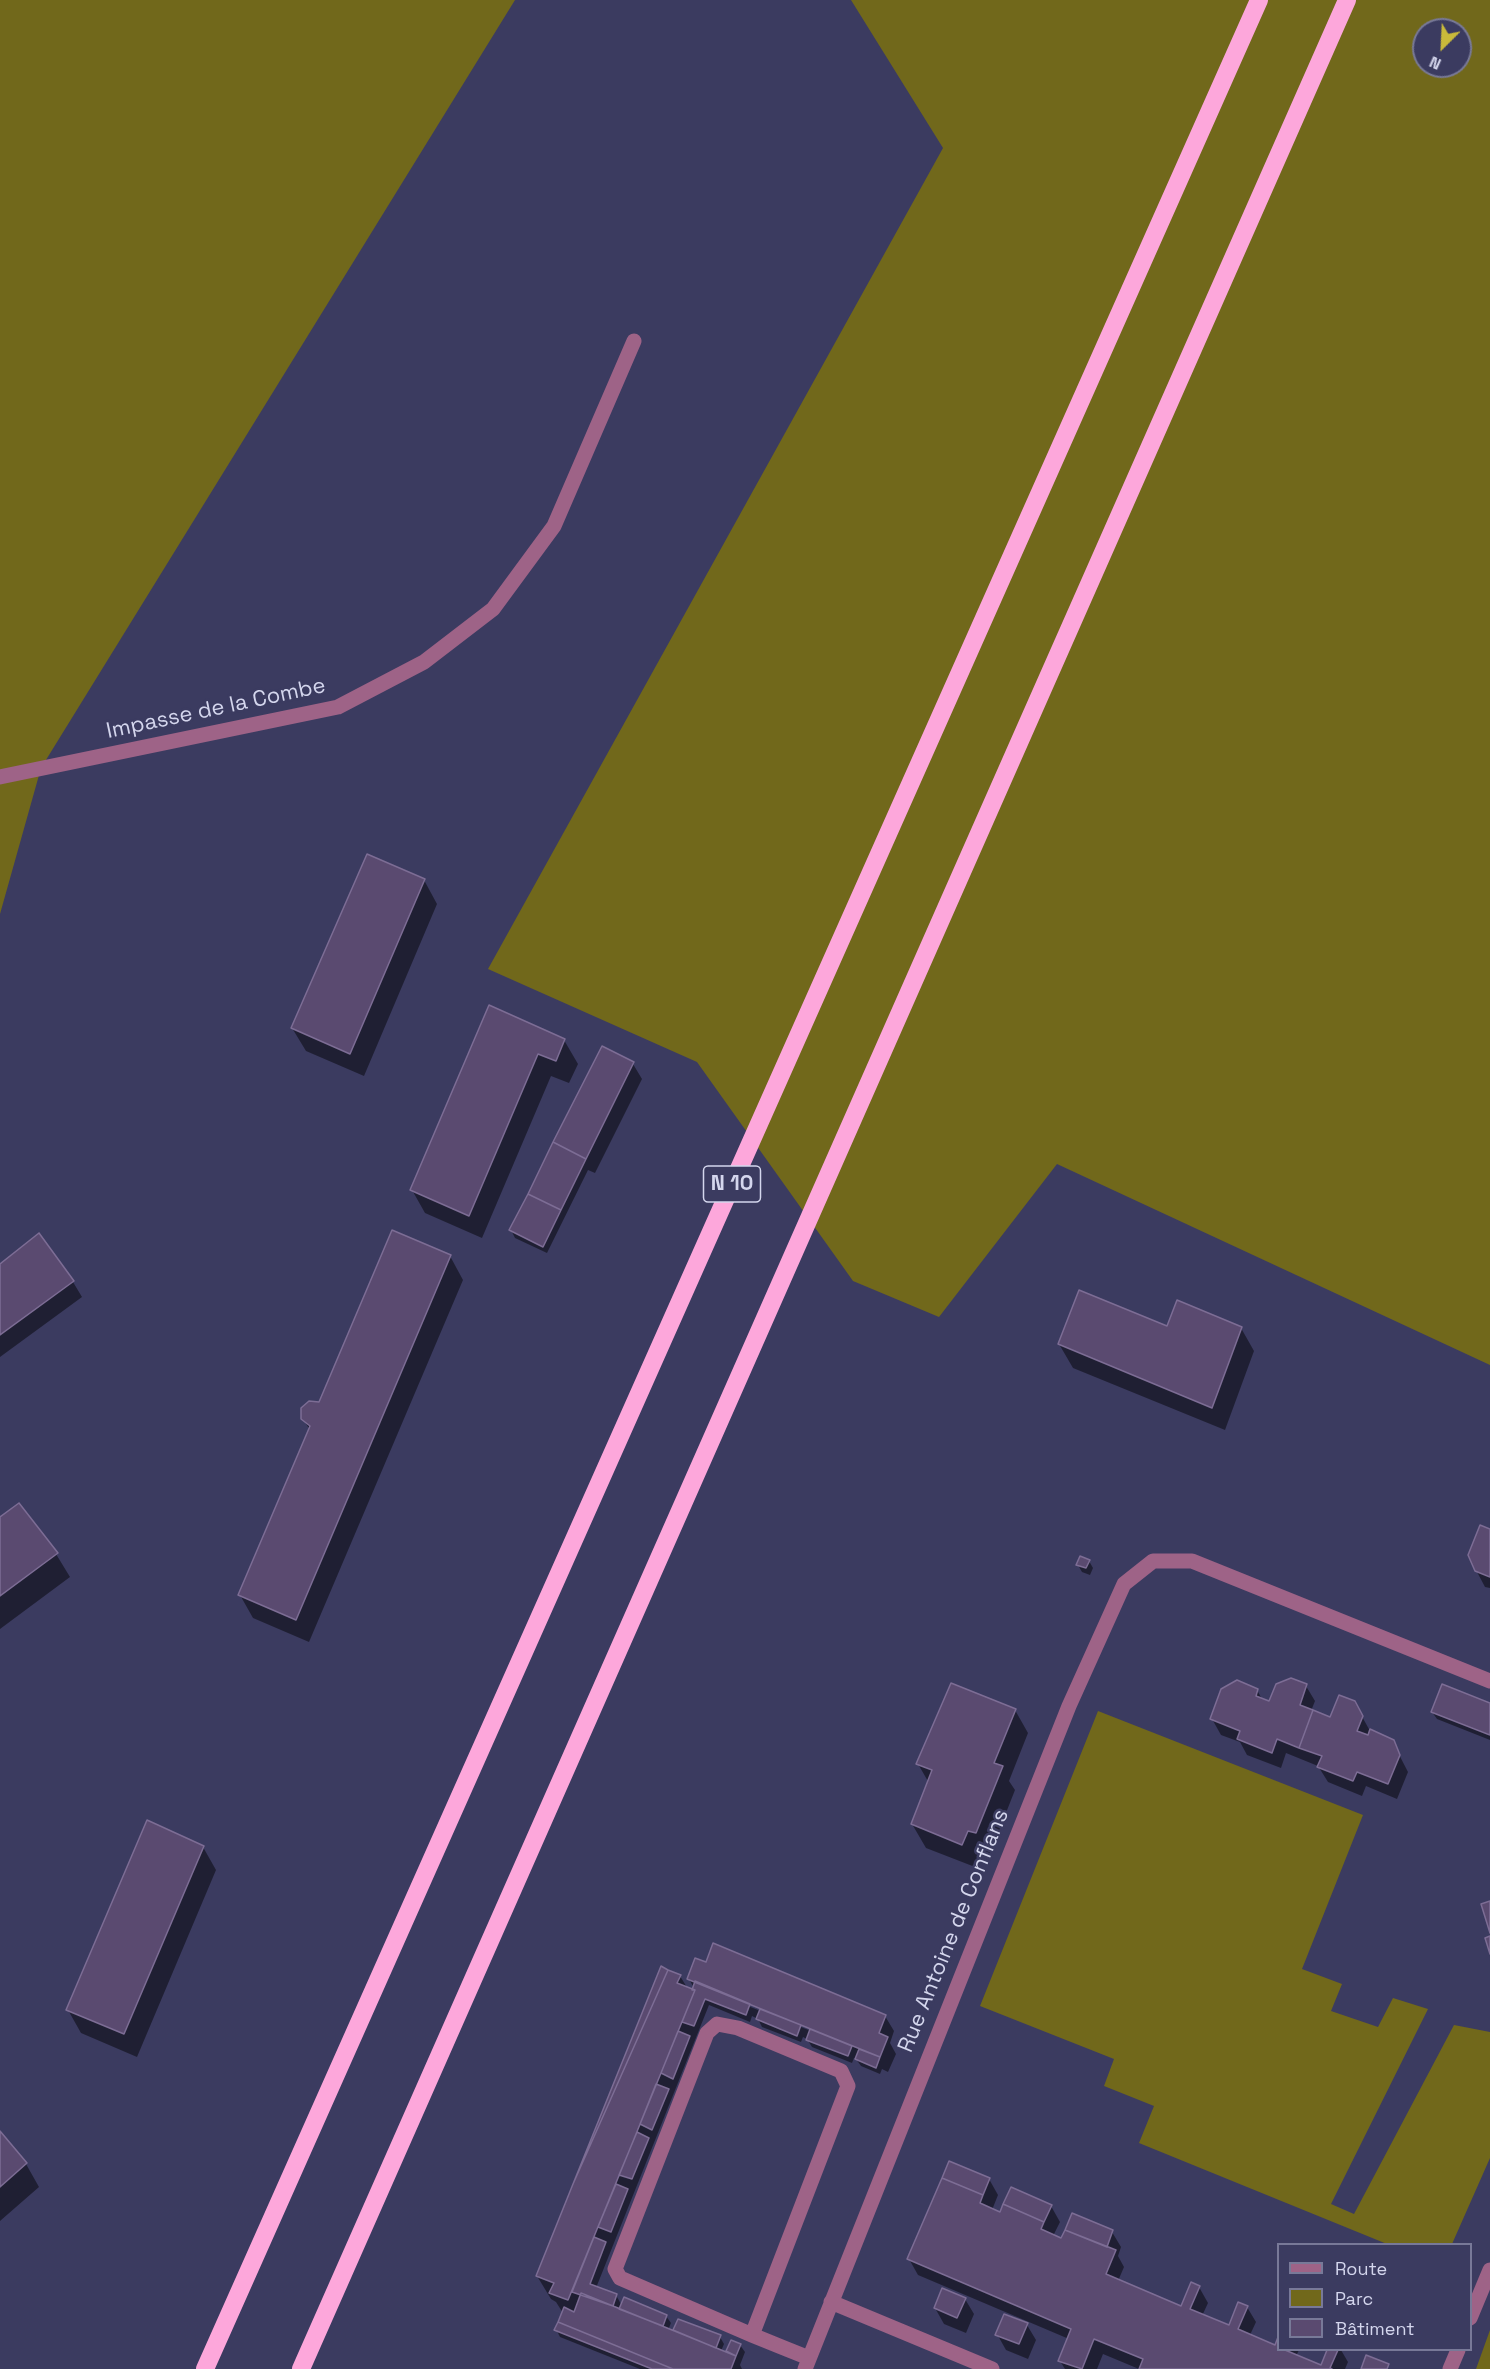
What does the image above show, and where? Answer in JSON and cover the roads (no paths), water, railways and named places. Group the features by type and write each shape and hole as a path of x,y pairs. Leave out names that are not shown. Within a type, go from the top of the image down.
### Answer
{"highway":[{"name":"N 10","path":"205,2369 1259,0"},
{"path":"301,2369 1347,0"}],"street":[{"name":"Impasse de la Combe","path":"0,777 338,707 424,662 493,609 554,526 634,341"},
{"name":"Rue Antoine de Conflans","path":"807,2363 1065,1717 1124,1584 1153,1561 1192,1561 1490,1681"},
{"path":"752,2335 848,2086 841,2071 738,2028 717,2024 707,2033 615,2269 620,2278 752,2335 807,2363"},
{"path":"1472,2313 1490,2270"},
{"path":"831,2301 992,2369"},
{"path":"1450,2369 1457,2351"}]}
